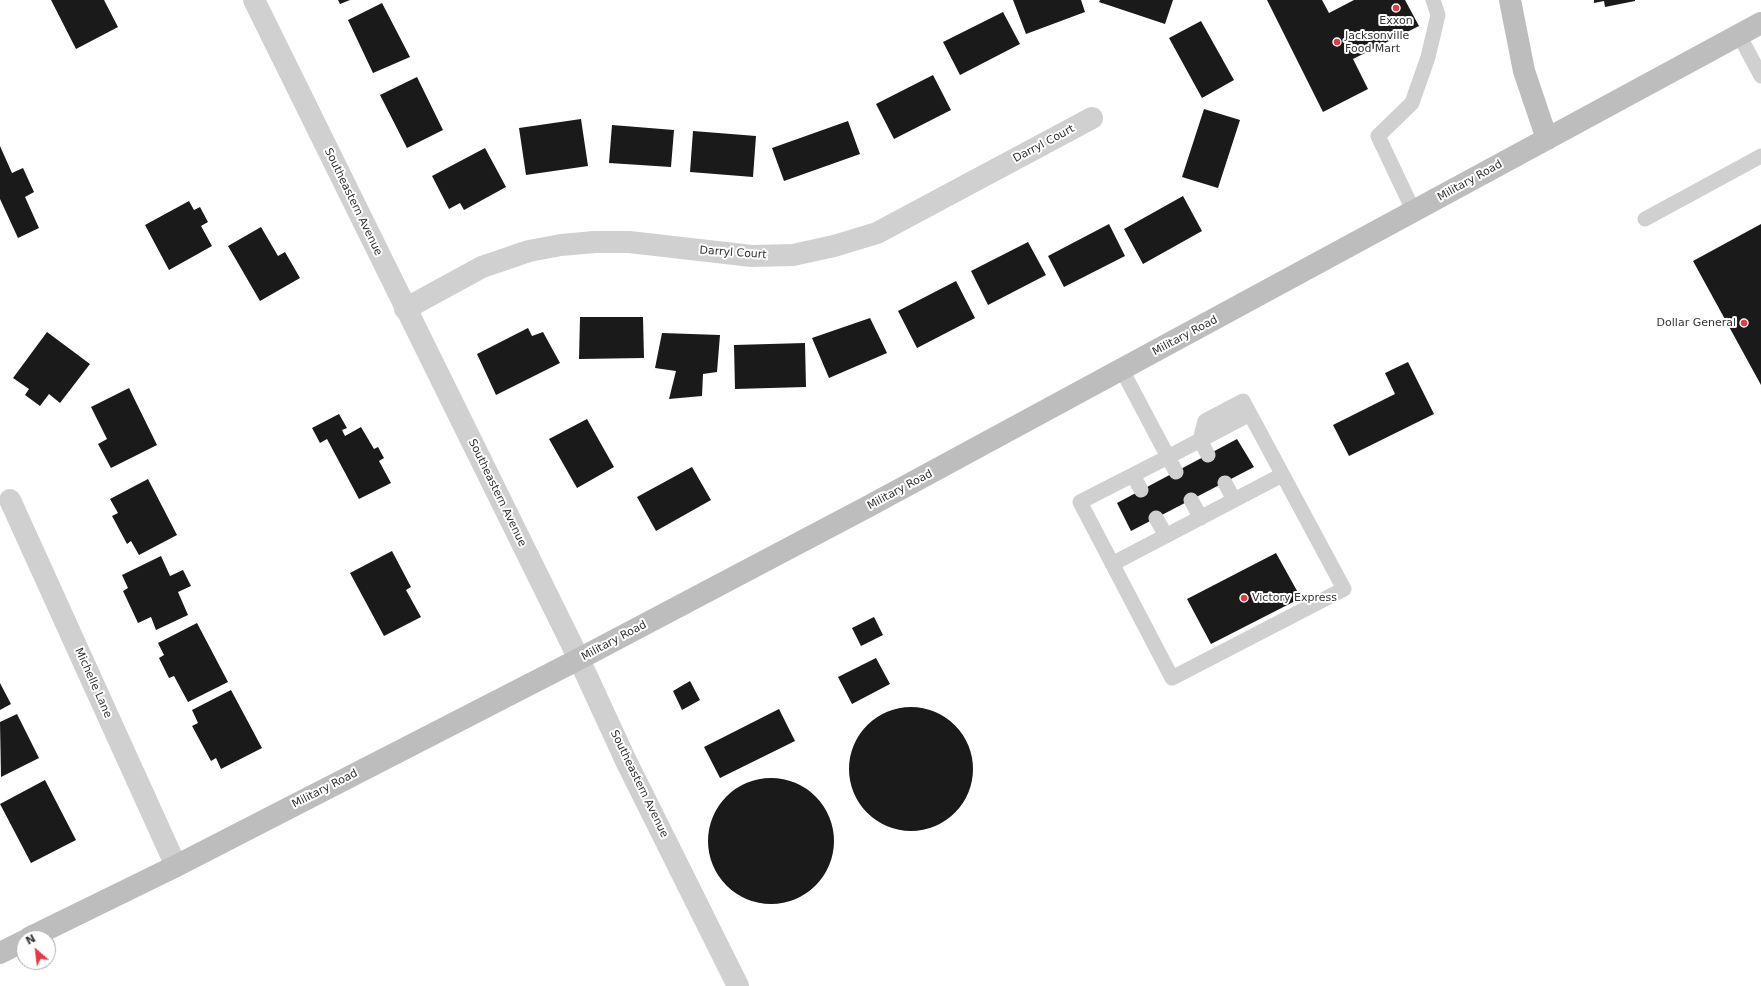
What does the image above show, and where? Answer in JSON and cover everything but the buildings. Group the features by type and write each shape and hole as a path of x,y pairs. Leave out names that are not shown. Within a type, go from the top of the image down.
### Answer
{"main road":[{"path":"1510,0 1524,71 1547,139"},
{"name":"Military Road","path":"45,930 176,866 580,659 1122,370 1761,23"},
{"path":"0,953 16,945"}],"street":[{"name":"Southeastern Avenue","path":"254,0 580,659 626,761 738,986"},
{"name":"Darryl Court","path":"406,309 482,267 529,251 561,245 595,242 629,242 752,256 793,255 834,246 877,233 1092,118"},
{"name":"Michelle Lane","path":"10,500 176,866"}],"lane":[{"path":"1414,212 1378,136 1412,103 1428,57 1438,15 1433,0"},
{"path":"1739,35 1761,76"},
{"path":"1644,219 1761,156"},
{"path":"1122,370 1176,472"},
{"path":"1250,414 1344,589 1172,678 1080,502 1133,476 1200,440 1250,414"},
{"path":"1200,440 1208,455"},
{"path":"1112,564 1282,475"},
{"path":"1133,476 1141,490"},
{"path":"1225,483 1234,500"},
{"path":"1191,500 1201,518"},
{"path":"1156,518 1166,536"}],"place":[{"name":"Exxon","path":"1396,8"},
{"name":"Jacksonville Food Mart","path":"1337,42"},
{"name":"Dollar General","path":"1744,323"},
{"name":"Victory Express","path":"1244,598"}]}
